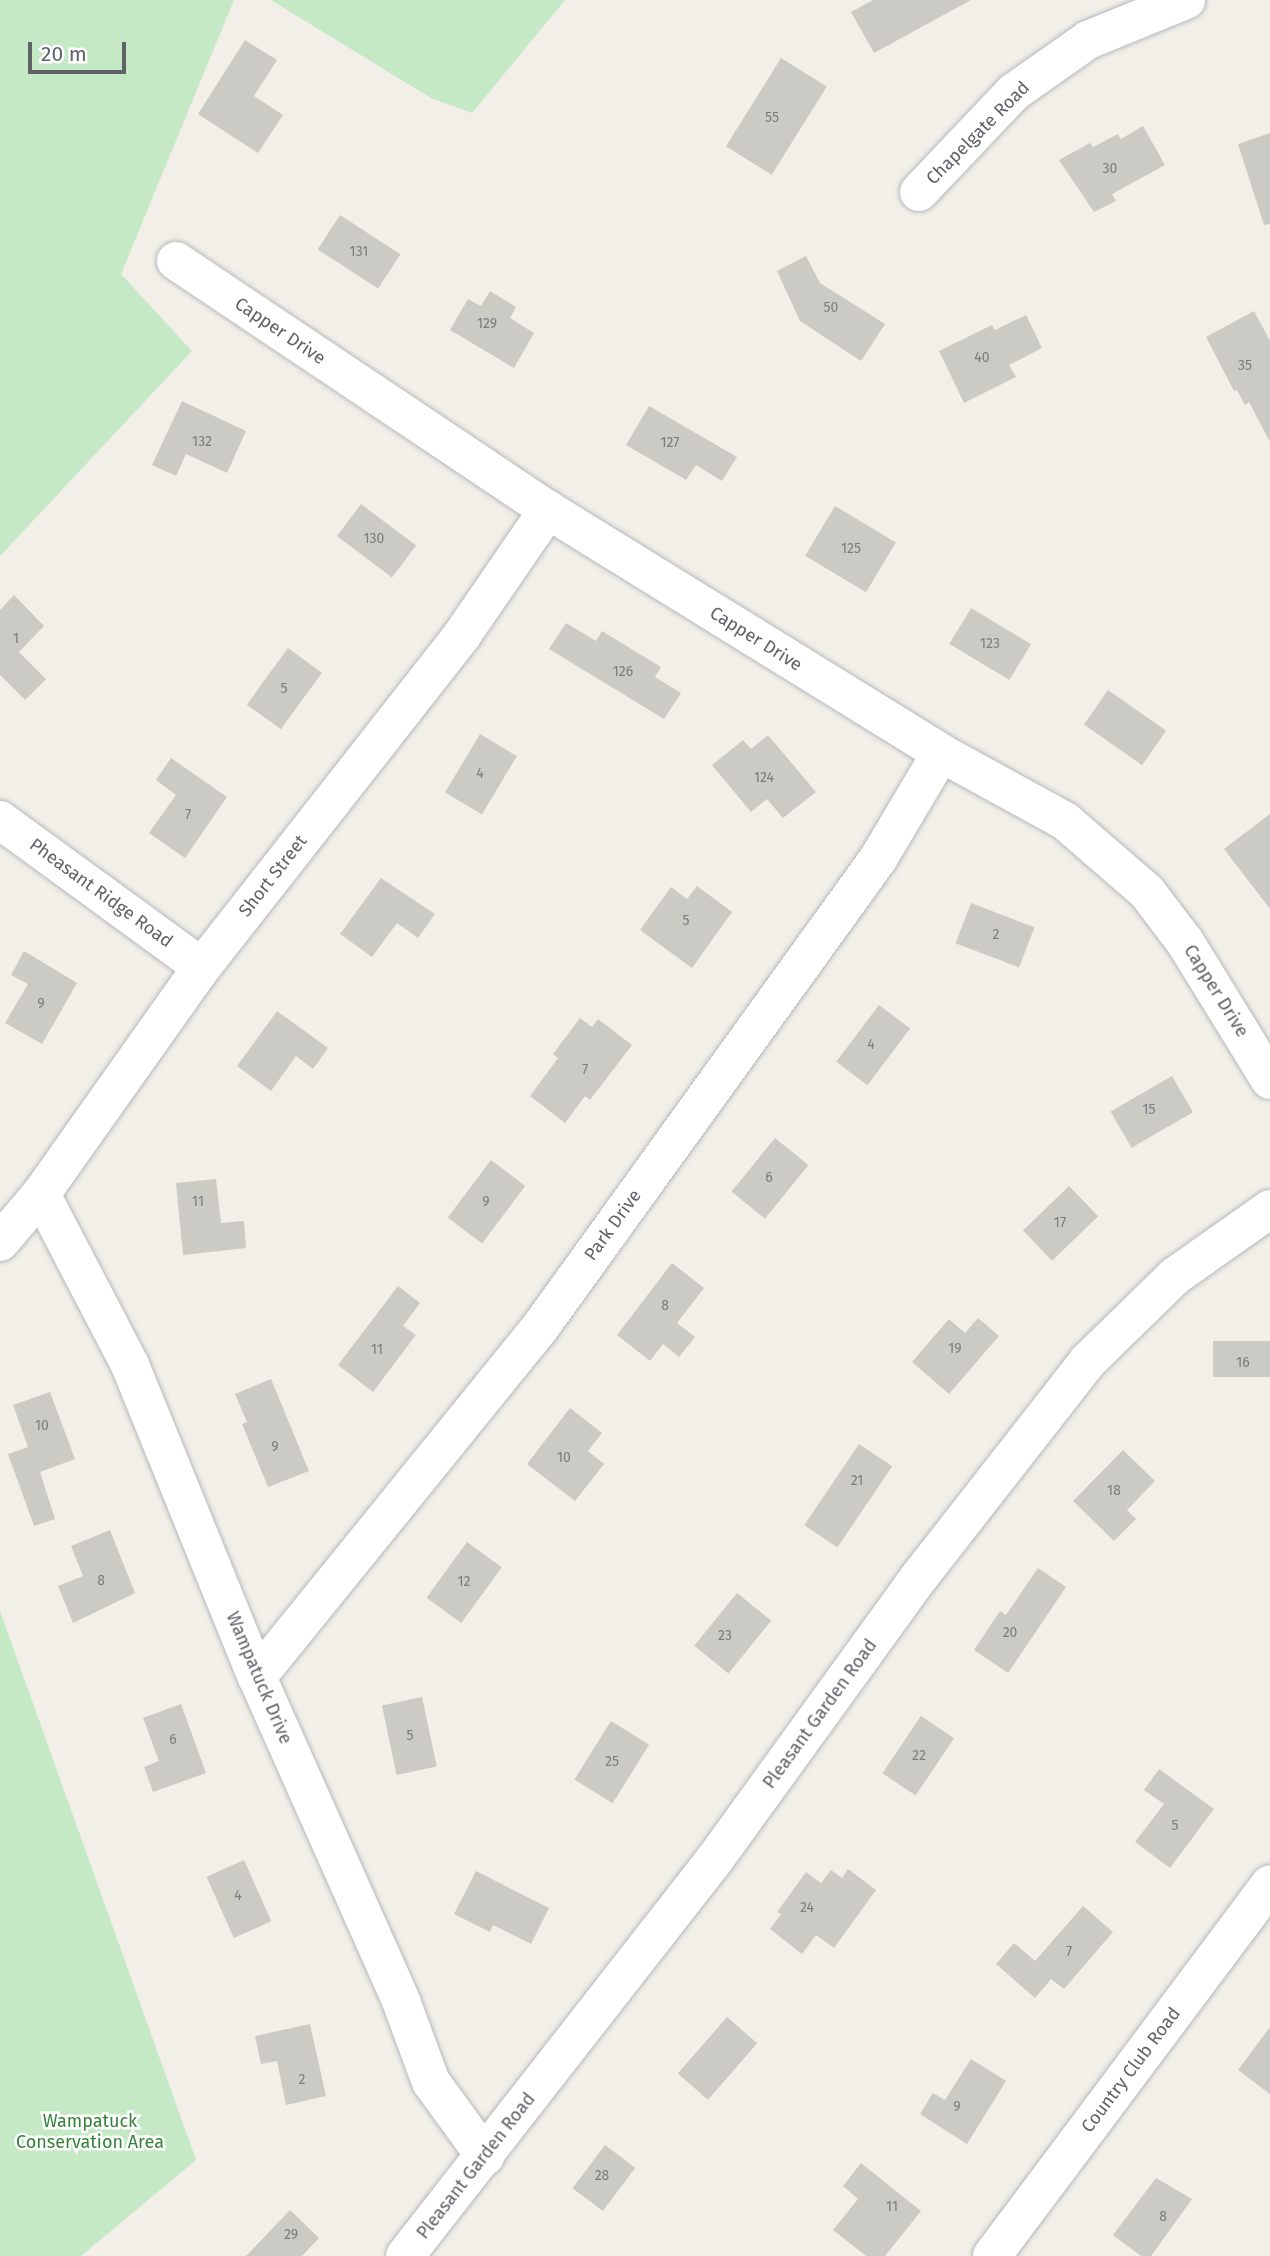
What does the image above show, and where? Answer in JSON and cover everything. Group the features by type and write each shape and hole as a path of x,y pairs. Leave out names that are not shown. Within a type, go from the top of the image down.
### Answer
{"street":[{"name":"Chapelgate Road","path":"919,192 1014,92 1088,40 1186,0"},
{"name":"Capper Drive","path":"177,261 548,510 941,753 1065,821 1147,892 1185,942 1270,1080"},
{"name":"Short Street","path":"0,1242 41,1194 198,972 462,635 548,510"},
{"name":"Park Drive","path":"257,1677 539,1329 878,859 941,753"},
{"name":"Pheasant Ridge Road","path":"0,820 189,958 198,972"},
{"name":"Wampatuck Drive","path":"41,1194 130,1365 257,1677 401,2001 431,2082 485,2156"},
{"name":"Pleasant Garden Road","path":"405,2256 715,1859 920,1576 1088,1361 1175,1276 1270,1209"},
{"name":"Country Club Road","path":"992,2256 1270,1884"}],"green space":[{"path":"0,0 234,0 121,274 192,351 0,556"},
{"path":"271,0 565,0 472,113 431,98"},
{"name":"Wampatuck Conservation Area","path":"0,1611 196,2160 81,2256 0,2256"}],"building":[{"path":"873,0 971,0 874,53 851,12"},
{"path":"245,40 277,60 254,96 283,115 258,153 198,114"},
{"path":"781,58 827,87 772,175 726,146"},
{"path":"1143,126 1165,165 1112,194 1116,201 1094,212 1059,160 1090,143 1093,147 1118,134 1121,139"},
{"path":"1270,133 1270,224 1264,225 1238,144"},
{"path":"340,215 400,254 378,289 318,249"},
{"path":"806,256 820,283 885,324 861,361 800,321 777,271"},
{"path":"490,291 516,307 510,318 534,333 514,368 450,330 468,299 481,306"},
{"path":"1254,311 1270,341 1270,442 1249,402 1245,405 1237,390 1234,391 1206,337"},
{"path":"1026,315 1042,348 1009,365 1016,377 964,403 939,351 992,325 995,330"},
{"path":"182,401 246,431 227,473 186,454 176,476 152,465"},
{"path":"649,406 737,457 722,481 696,465 686,480 626,445"},
{"path":"361,504 416,546 392,577 337,536"},
{"path":"835,506 896,543 866,592 805,556"},
{"path":"14,595 44,626 19,652 46,679 25,700 0,675 0,610"},
{"path":"971,608 1031,644 1009,680 949,644"},
{"path":"566,623 596,641 602,631 661,667 655,677 681,693 664,719 549,649"},
{"path":"288,648 322,673 281,729 247,705"},
{"path":"1108,690 1166,731 1142,765 1084,724"},
{"path":"480,734 517,756 482,814 445,792"},
{"path":"768,735 816,792 783,818 767,799 751,812 712,765 743,740 751,749"},
{"path":"171,758 227,797 185,858 149,833 176,795 156,780"},
{"path":"1270,814 1270,909 1224,849"},
{"path":"381,878 435,914 418,938 397,923 372,957 340,934"},
{"path":"697,886 732,912 692,968 640,930 671,887 687,899"},
{"path":"971,903 1034,927 1019,968 956,943"},
{"path":"24,951 77,983 42,1044 5,1023 28,984 11,975"},
{"path":"879,1005 910,1028 867,1085 836,1062"},
{"path":"277,1011 328,1048 313,1069 296,1056 271,1091 237,1066"},
{"path":"580,1018 592,1027 598,1019 632,1045 590,1100 585,1096 565,1123 530,1096 558,1058 553,1054"},
{"path":"1172,1076 1193,1112 1132,1148 1111,1112"},
{"path":"775,1138 808,1165 765,1219 732,1192"},
{"path":"491,1160 525,1186 482,1243 448,1218"},
{"path":"216,1179 221,1223 244,1221 246,1248 183,1255 176,1183"},
{"path":"1069,1186 1098,1216 1052,1261 1023,1230"},
{"path":"672,1263 704,1288 677,1323 695,1337 679,1357 663,1344 650,1361 617,1335"},
{"path":"398,1286 420,1303 403,1326 416,1335 373,1392 338,1365"},
{"path":"978,1318 999,1336 949,1394 912,1362 949,1319 965,1333"},
{"path":"1213,1341 1270,1341 1270,1377 1213,1377"},
{"path":"271,1379 309,1471 268,1487 242,1424 247,1422 235,1394"},
{"path":"50,1392 75,1459 40,1472 55,1519 34,1526 8,1454 28,1447 13,1405"},
{"path":"570,1408 602,1433 588,1451 604,1464 575,1501 527,1464"},
{"path":"859,1444 892,1466 837,1548 804,1525"},
{"path":"1123,1450 1155,1481 1127,1510 1136,1519 1114,1541 1073,1501"},
{"path":"110,1530 135,1593 73,1623 58,1586 83,1576 71,1546"},
{"path":"467,1542 502,1567 461,1623 426,1598"},
{"path":"1038,1568 1066,1587 1008,1673 974,1650 1000,1611 1006,1615"},
{"path":"737,1593 771,1621 728,1674 694,1646"},
{"path":"422,1697 437,1766 397,1775 382,1706"},
{"path":"181,1704 206,1773 153,1792 144,1767 159,1761 143,1718"},
{"path":"921,1716 954,1738 916,1796 882,1773"},
{"path":"611,1721 649,1745 613,1803 574,1780"},
{"path":"1159,1769 1214,1809 1170,1868 1135,1842 1164,1804 1144,1790"},
{"path":"244,1860 271,1921 234,1938 207,1877"},
{"path":"848,1869 876,1890 834,1948 816,1935 802,1954 770,1929 781,1914 777,1912 806,1872 821,1883 831,1870 842,1878"},
{"path":"476,1871 549,1908 531,1944 493,1925 490,1932 454,1914"},
{"path":"1083,1906 1113,1932 1064,1989 1051,1979 1035,1998 996,1964 1014,1943 1035,1961"},
{"path":"727,2017 757,2043 708,2100 678,2074"},
{"path":"310,2024 326,2096 286,2105 277,2061 261,2064 255,2036"},
{"path":"1270,2027 1270,2094 1238,2070"},
{"path":"971,2059 1006,2081 967,2144 920,2114 933,2093 945,2100"},
{"path":"605,2145 635,2168 603,2211 573,2188"},
{"path":"861,2163 921,2211 885,2256 866,2256 833,2230 858,2199 843,2186"},
{"path":"1156,2178 1192,2199 1151,2256 1141,2256 1113,2235"},
{"path":"290,2210 319,2238 302,2256 246,2256"}]}
